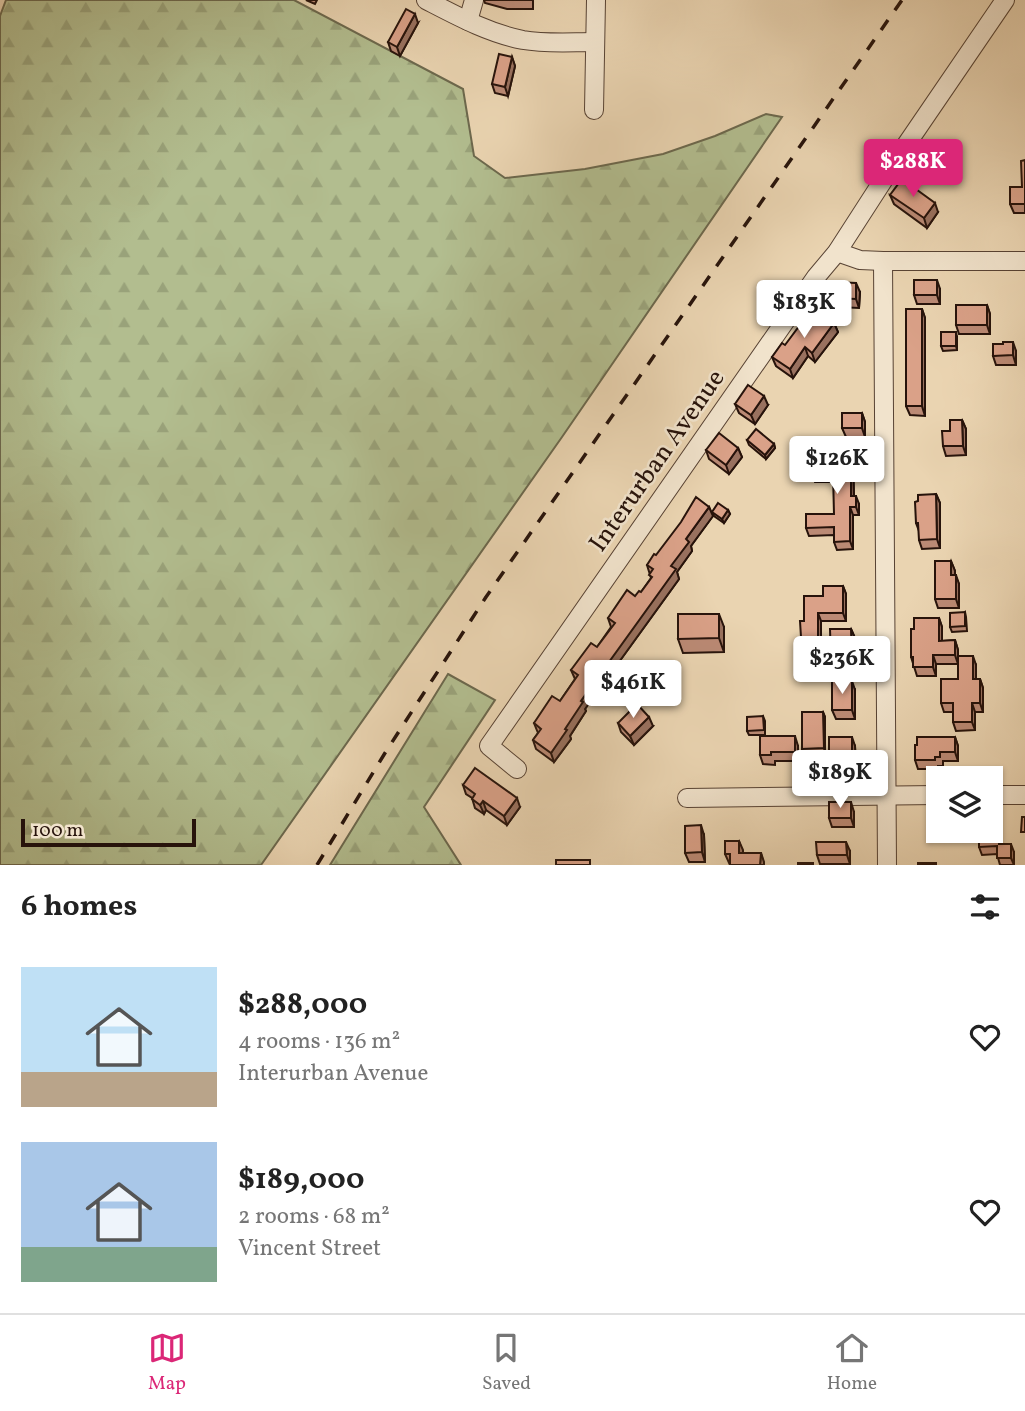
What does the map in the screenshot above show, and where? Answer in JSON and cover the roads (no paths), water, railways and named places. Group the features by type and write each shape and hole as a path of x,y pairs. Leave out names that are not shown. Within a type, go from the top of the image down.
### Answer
{"street":[{"path":"426,0 496,33 522,40 594,42"},
{"path":"468,21 474,0"},
{"path":"594,110 596,0"},
{"name":"Interurban Avenue","path":"517,769 489,746 816,277 837,252 1004,0"},
{"path":"837,252 860,260 1025,261"},
{"path":"883,261 887,865"},
{"path":"1003,795 1025,795"},
{"path":"687,798 926,796"}],"railway":[{"path":"317,865 385,753 486,597 902,0"}]}
